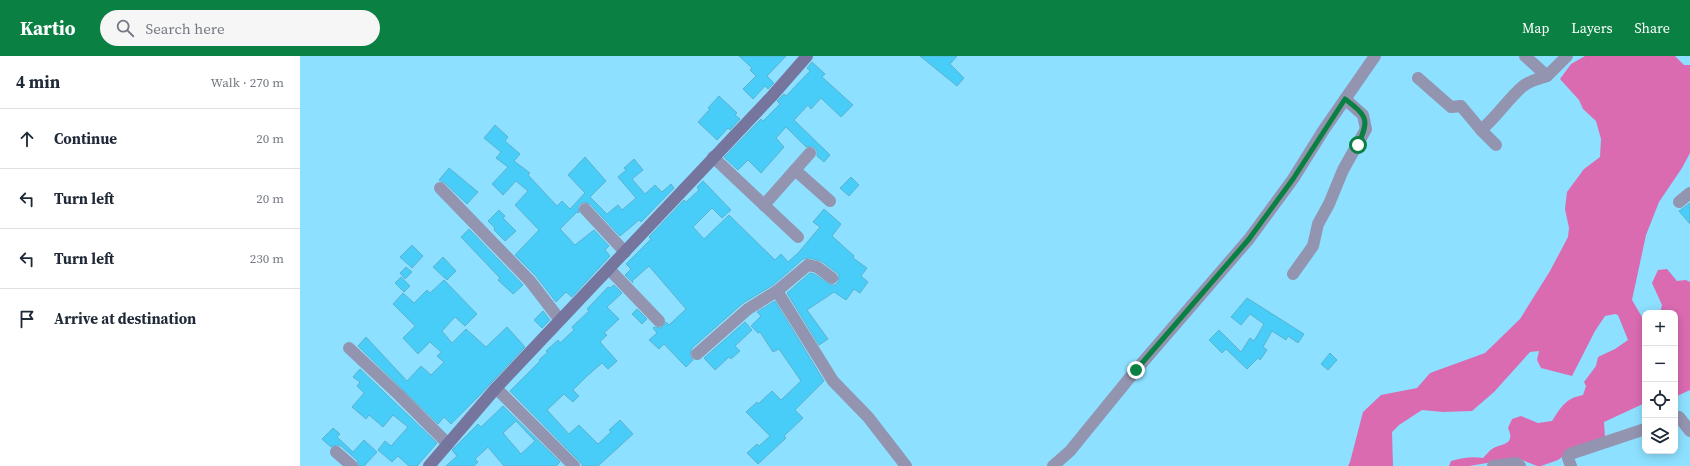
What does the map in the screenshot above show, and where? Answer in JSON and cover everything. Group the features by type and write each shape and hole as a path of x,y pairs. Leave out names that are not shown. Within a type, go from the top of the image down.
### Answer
{"street":[{"path":"429,466 496,388 772,96 807,56"},
{"path":"1053,466 1070,451 1136,370 1249,239 1293,179 1375,56"},
{"path":"1525,56 1547,76"},
{"path":"1481,130 1491,122 1522,87 1529,82 1547,76 1567,56"},
{"path":"1418,78 1451,107 1461,106 1496,145"},
{"path":"1293,274 1313,246 1318,224 1330,204 1343,170 1366,129 1366,123 1363,115 1345,99"},
{"path":"764,205 810,153"},
{"path":"713,157 798,237"},
{"path":"795,170 830,201"},
{"path":"440,188 530,281 560,320"},
{"path":"1679,202 1690,192"},
{"path":"585,209 625,252"},
{"path":"697,354 748,309 777,291 808,265 817,267 832,278"},
{"path":"608,269 659,321"},
{"path":"777,291 833,381 868,418 906,466"},
{"path":"349,348 448,444"},
{"path":"496,388 574,466"},
{"path":"1681,418 1690,430"},
{"path":"1571,466 1568,458 1570,454 1642,430"},
{"path":"336,452 352,466"},
{"path":"1493,466 1519,465"}],"shaded area":[{"path":"1585,56 1675,56 1684,65 1690,65 1690,153 1682,168 1659,202 1646,235 1632,300 1642,317 1642,404 1604,422 1605,437 1577,446 1558,460 1541,466 1537,466 1517,458 1469,466 1449,466 1451,461 1463,458 1483,458 1492,449 1509,441 1510,434 1508,428 1512,419 1521,416 1538,423 1552,421 1564,404 1572,398 1583,395 1586,386 1584,382 1596,366 1598,357 1615,349 1628,340 1618,315 1615,314 1605,316 1595,331 1572,376 1541,368 1537,360 1539,351 1530,352 1494,392 1472,411 1443,412 1422,410 1399,425 1392,432 1393,466 1348,466 1363,412 1381,395 1417,388 1430,373 1485,353 1520,319 1550,271 1568,237 1569,228 1565,209 1567,192 1584,169 1600,157 1601,139 1596,121 1583,109 1579,100 1560,79 1571,64"},
{"path":"1667,269 1677,281 1686,280 1690,282 1690,390 1678,396 1678,310 1661,310 1662,305 1652,283 1658,270"}],"building":[{"path":"739,56 786,56 767,76 774,83 768,89 765,86 753,99 743,89 756,76 750,70 752,68"},
{"path":"920,56 957,56 950,64 964,78 957,86"},
{"path":"812,62 825,74 822,77 853,105 841,117 821,98 811,109 808,105 794,120 830,155 824,162 817,156 817,151 815,148 811,146 806,147 786,127 776,138 784,147 761,173 748,160 738,170 724,157 761,119 763,121 780,104 777,101 784,94 786,96 810,71 807,68"},
{"path":"719,96 737,113 735,115 740,119 730,130 728,128 717,140 698,122"},
{"path":"495,125 508,137 505,141 520,154 514,161 530,173 528,175 557,206 562,201 570,209 585,193 568,175 585,157 606,181 590,197 607,214 618,205 622,210 636,198 618,177 626,170 624,168 634,159 643,170 632,179 645,194 655,185 662,192 671,184 674,188 641,222 639,220 620,236 590,204 584,202 580,204 578,207 579,213 577,212 560,229 575,245 594,230 609,246 605,250 610,256 572,297 566,292 556,302 536,276 515,255 539,230 515,205 528,191 516,181 503,195 492,184 508,167 496,158 501,152 484,138"},
{"path":"449,168 478,192 467,204 445,183 439,180"},
{"path":"851,177 859,185 849,196 840,188"},
{"path":"703,181 731,210 722,218 712,208 693,227 704,239 729,215 775,260 781,254 788,262 799,252 820,227 813,222 824,209 841,224 832,236 854,256 853,258 867,268 861,276 868,282 860,293 854,289 846,300 834,292 807,310 828,339 819,345 787,293 810,273 831,285 835,285 838,282 839,275 836,272 821,261 809,258 803,259 773,285 743,303 692,348 690,355 693,360 686,367 664,344 659,349 649,340 657,333 653,328 654,327 661,328 666,322 669,325 686,309 649,266 632,281 633,283 625,275 631,269 626,264 651,239 649,237 684,200 686,202 699,190 697,187"},
{"path":"1690,203 1690,224 1679,211"},
{"path":"499,210 505,216 503,218 516,231 505,241 494,230 495,228 488,221"},
{"path":"469,229 523,285 513,294 498,280 500,278 461,237"},
{"path":"412,245 423,256 412,268 400,257"},
{"path":"443,257 456,271 447,280 433,267"},
{"path":"406,267 412,272 405,279 400,273"},
{"path":"401,277 410,286 404,292 395,283"},
{"path":"444,280 477,314 465,326 455,317 442,331 452,343 466,329 486,347 507,327 525,347 451,424 444,417 438,424 358,346 366,337 407,381 421,366 431,375 444,362 437,356 441,352 430,342 418,354 403,338 415,326 393,304 403,293 414,303 427,290 430,293"},
{"path":"614,285 622,293 607,307 619,319 604,333 607,335 600,342 617,361 608,369 602,363 586,377 573,390 579,396 573,402 564,394 547,410 569,434 579,425 598,444 611,432 609,430 620,420 633,434 598,466 583,466 510,391 548,352 546,351 558,340 560,343 574,330 572,327 589,311 587,309 608,287 610,288"},
{"path":"1247,298 1304,334 1298,343 1288,336 1286,340 1272,331 1263,347 1267,350 1260,360 1258,358 1247,369 1226,349 1222,353 1209,340 1219,330 1241,352 1250,338 1254,341 1264,324 1250,314 1241,325 1231,317"},
{"path":"775,301 824,381 795,410 803,418 784,436 786,438 758,464 747,453 757,444 759,446 770,436 746,412 757,402 758,404 772,391 781,400 801,381 779,349 773,352 760,332 758,333 751,326 761,316 757,312"},
{"path":"637,309 647,319 642,324 632,314"},
{"path":"543,311 550,320 542,328 534,320"},
{"path":"745,322 752,330 735,346 740,351 731,359 729,357 715,370 704,358"},
{"path":"1330,353 1337,360 1328,370 1321,364"},
{"path":"360,369 437,443 417,466 409,466 398,456 392,462 378,450 385,441 391,446 408,427 393,415 383,427 369,415 366,419 352,407 364,393 357,386 360,382 353,377"},
{"path":"503,406 560,462 556,466 504,466 488,447 475,459 478,462 474,466 446,466 457,456 452,450 478,424 481,427","holes":["516,421 535,441 521,454 503,433"]},
{"path":"333,428 340,434 337,437 353,452 364,440 377,452 364,466 359,466 357,460 341,446 337,445 331,447 322,439"}],"route":[{"path":"1136,370 1249,239 1293,179 1345,99 1363,115 1366,123 1366,129 1358,145"}]}
